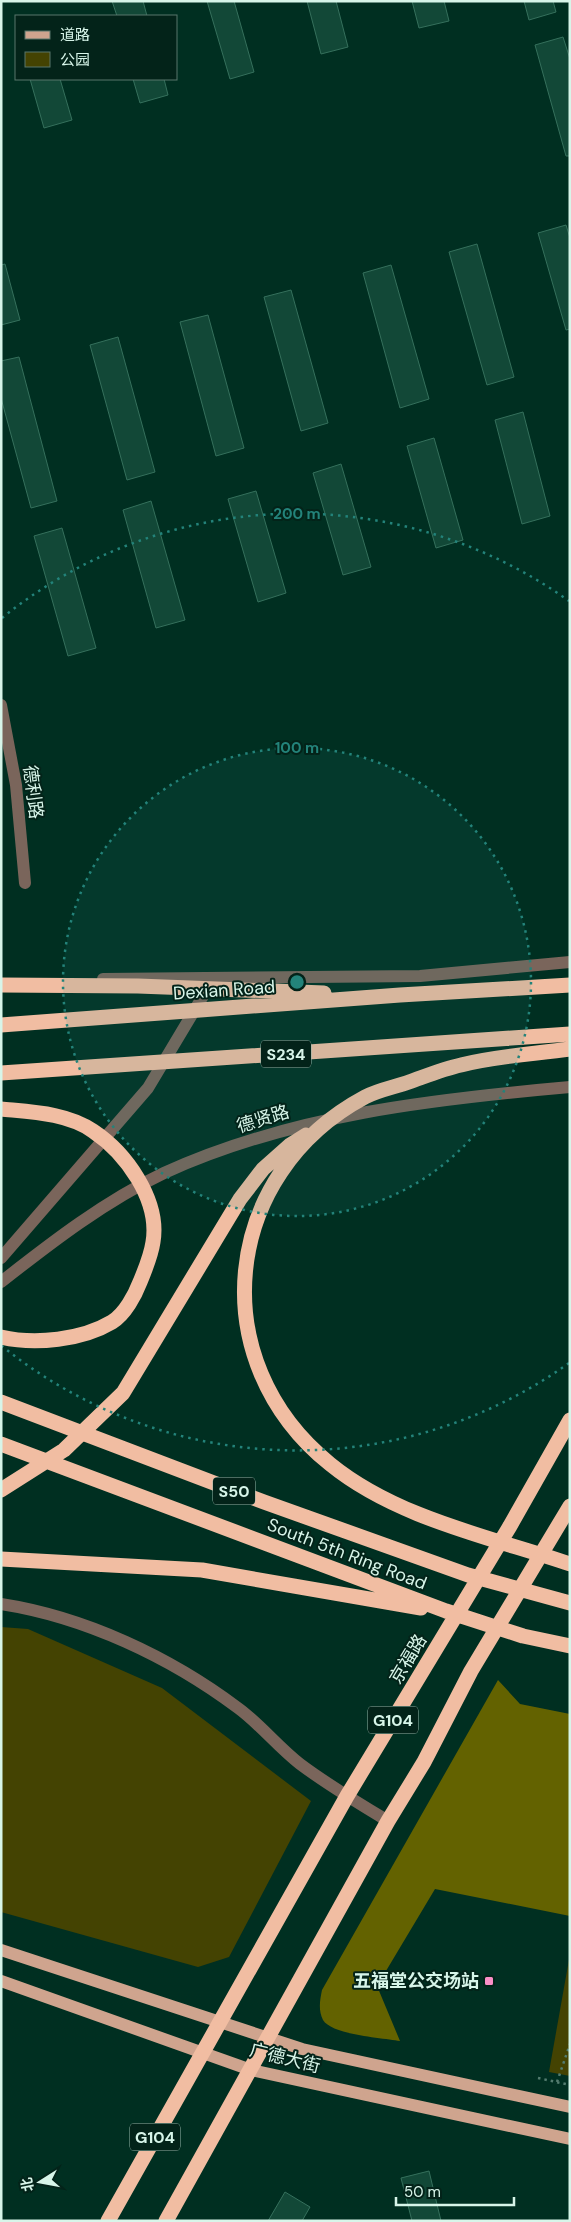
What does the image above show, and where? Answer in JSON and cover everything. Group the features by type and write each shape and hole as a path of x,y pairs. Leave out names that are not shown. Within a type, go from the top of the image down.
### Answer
{"highway":[{"path":"1,985 138,986 400,995"},
{"name":"Dexian Road","path":"1,1025 400,995 570,985"},
{"name":"S234","path":"1,1073 570,1034"},
{"path":"1,1490 64,1450 123,1393 240,1199 270,1163 290,1145 367,1096 462,1064 570,1049"},
{"path":"1,1109 63,1118 92,1130 119,1153 135,1171 145,1196 152,1216 153,1241 135,1296 113,1321 85,1333 54,1338 18,1341 1,1337"},
{"path":"326,1121 296,1153 276,1182 260,1214 248,1249 244,1290 247,1326 253,1356 265,1386 282,1415 304,1441 330,1465 366,1490 414,1513 569,1563"},
{"name":"South 5th Ring Road","path":"1,1402 264,1502 468,1574 546,1597 570,1602"},
{"name":"京福路","path":"220,2023 346,1796 510,1526 570,1420"},
{"name":"South 5th Ring Road","path":"1,1444 446,1611 523,1636 570,1646"},
{"name":"G104","path":"166,2221 388,1821 424,1762 471,1671 570,1506"},
{"path":"3,1559 202,1570 391,1604 446,1611"},
{"name":"G104","path":"108,2221 220,2023"}],"main road":[{"name":"广德大街","path":"1,1950 302,2049 570,2107"},
{"name":"广德大街","path":"1,1981 251,2070 570,2138"}],"street":[{"name":"德利路","path":"1,705 16,785 25,883"},
{"path":"1,978 420,976 570,962"},
{"path":"1,1258 148,1088 215,977"},
{"name":"德贤路","path":"1,1282 95,1212 164,1173 227,1148 283,1130 395,1107 570,1087"},
{"path":"1,1604 29,1608 119,1638 190,1676 239,1708 299,1763 346,1796 388,1821"}],"path":[{"path":"557,2082 570,2044"},
{"path":"538,2078 570,2085"}],"green space":[{"path":"1,1627 28,1629 162,1688 311,1801 229,1957 198,1967 1,1912"},
{"path":"570,1954 570,2076 549,2072"}],"shaded area":[{"path":"498,1680 520,1704 570,1714 570,1916 435,1889 377,1986 400,2041 358,2035 336,2029 328,2025 321,2016 322,1990"}],"building":[{"path":"112,1 143,1 147,15 117,15"},
{"path":"207,1 234,1 254,72 230,79"},
{"path":"307,1 336,1 348,47 321,54"},
{"path":"412,1 444,1 449,21 419,28"},
{"path":"524,1 553,1 556,12 529,20"},
{"path":"563,37 570,59 570,156 566,156 535,45"},
{"path":"30,80 60,80 72,120 44,128"},
{"path":"133,80 164,80 168,95 140,103"},
{"path":"566,225 570,238 570,329 566,330 538,233"},
{"path":"477,244 514,377 487,385 449,252"},
{"path":"5,264 20,320 1,325 1,265"},
{"path":"391,265 429,399 400,408 363,273"},
{"path":"291,290 328,423 301,431 264,297"},
{"path":"208,315 244,448 216,456 180,322"},
{"path":"118,337 155,472 127,480 90,345"},
{"path":"19,357 57,501 31,508 1,398 1,361"},
{"path":"523,412 550,516 522,524 495,420"},
{"path":"434,438 463,540 436,548 407,446"},
{"path":"341,464 371,567 343,575 313,473"},
{"path":"256,491 286,593 258,602 228,499"},
{"path":"151,501 185,620 156,628 123,510"},
{"path":"62,528 96,648 68,656 34,536"},
{"path":"429,2171 441,2221 412,2221 401,2178"},
{"path":"285,2192 310,2207 302,2221 268,2221"}],"place":[{"name":"五福堂公交场站","path":"489,1981"}]}
